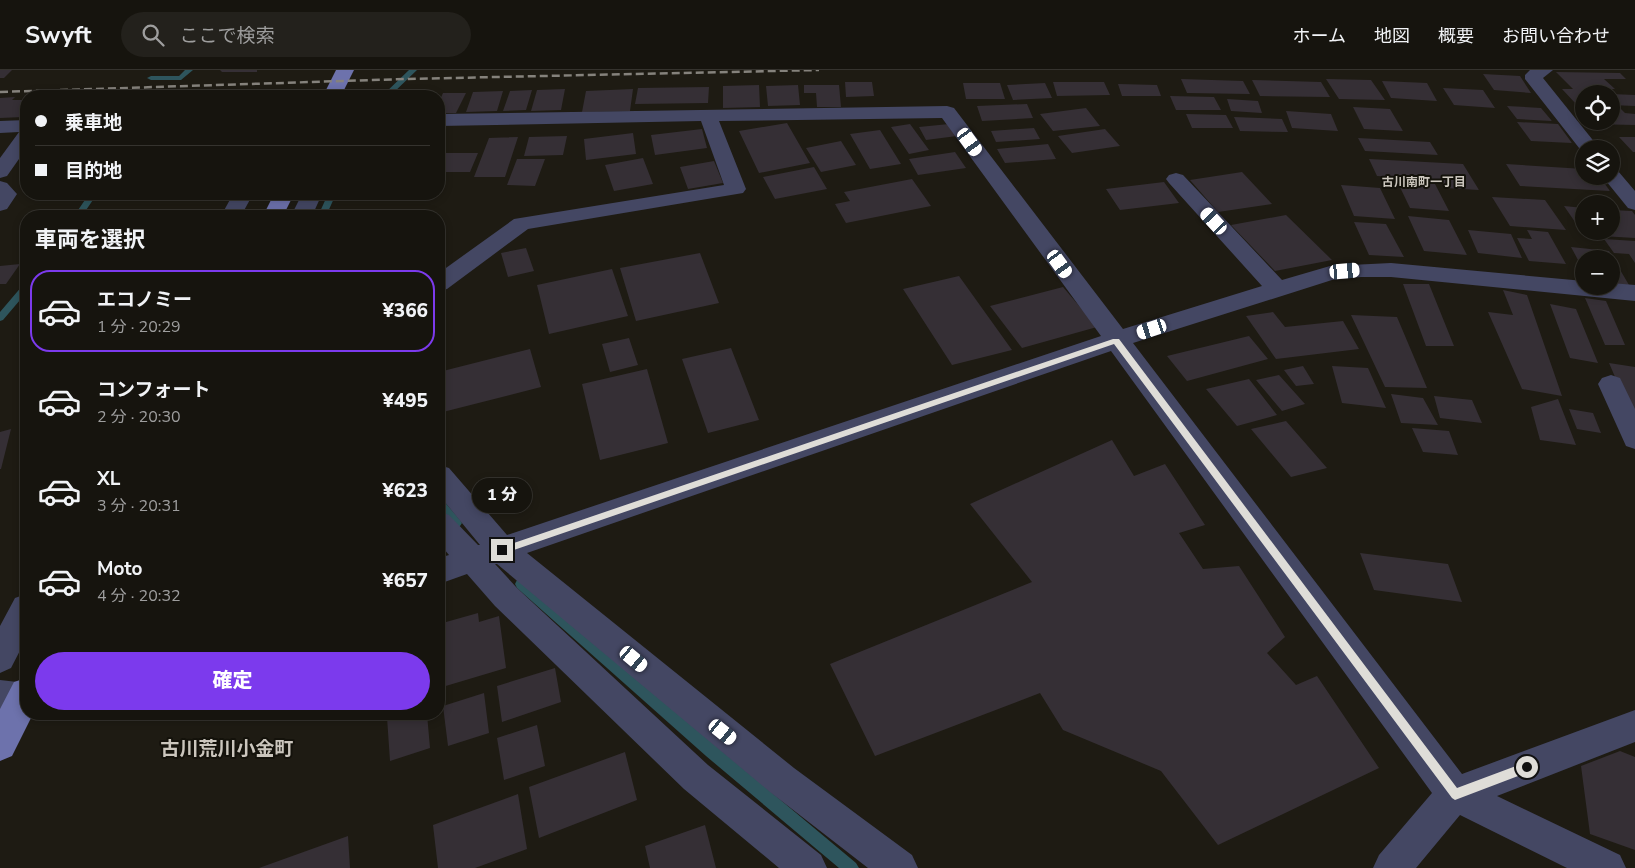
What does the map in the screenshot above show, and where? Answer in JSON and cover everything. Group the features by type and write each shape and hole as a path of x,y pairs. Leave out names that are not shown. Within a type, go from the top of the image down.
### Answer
{"main road":[{"path":"335,90 346,70"},
{"path":"0,744 19,697"}],"street":[{"path":"1544,70 1534,75 1534,79 1583,140"},
{"path":"445,120 947,112 1455,794 1607,868"},
{"path":"445,280 522,224 736,189 708,116"},
{"path":"0,127 20,126"},
{"path":"0,172 20,144"},
{"path":"1176,180 1277,289"},
{"path":"1619,185 1635,204"},
{"path":"0,187 7,194 0,205"},
{"path":"445,569 1116,340 1330,273 1376,270 1635,293"},
{"path":"1611,384 1635,439"},
{"path":"445,486 487,555 506,596 696,777 808,868"},
{"path":"445,527 487,555 899,868"},
{"path":"0,658 20,620"},
{"path":"1392,868 1455,794 1635,726"}],"building":[{"path":"0,70 12,70 4,78 0,78"},
{"path":"220,70 257,70 257,72 222,72"},
{"path":"1556,72 1620,73 1626,79 1604,79 1611,85 1575,85 1575,103 1562,89 1573,89"},
{"path":"1483,74 1520,76 1531,93 1494,90"},
{"path":"1181,79 1243,81 1250,94 1187,93"},
{"path":"1326,79 1371,80 1385,100 1339,99"},
{"path":"1252,80 1321,82 1330,97 1260,96"},
{"path":"1382,81 1427,83 1437,101 1391,98"},
{"path":"845,82 872,82 874,96 846,97"},
{"path":"1053,82 1104,82 1110,95 1057,96"},
{"path":"963,83 1000,83 1005,99 966,99"},
{"path":"1045,83 1052,98 1013,100 1007,85"},
{"path":"1118,84 1157,85 1161,96 1122,96"},
{"path":"759,85 760,107 723,108 723,86"},
{"path":"798,85 800,105 768,106 766,86"},
{"path":"804,85 839,85 841,107 817,107 816,93 804,93"},
{"path":"709,87 708,103 635,104 638,88"},
{"path":"1443,88 1483,90 1495,108 1454,105"},
{"path":"565,89 561,110 531,111 537,90"},
{"path":"633,89 630,111 582,112 586,91"},
{"path":"532,90 526,110 503,111 510,91"},
{"path":"503,91 497,111 466,112 473,92"},
{"path":"445,93 466,93 456,113 445,113"},
{"path":"1620,94 1635,95 1635,106 1620,105"},
{"path":"1170,96 1214,97 1221,110 1176,110"},
{"path":"15,97 12,100 20,100 20,117 0,118 0,98"},
{"path":"1227,99 1258,101 1262,113 1231,111"},
{"path":"1027,104 1033,118 982,121 977,106"},
{"path":"1507,106 1541,108 1552,121 1517,119"},
{"path":"1353,107 1390,109 1403,131 1364,129"},
{"path":"1086,108 1100,126 1053,131 1040,114"},
{"path":"1620,108 1625,113 1635,114 1635,125 1620,125"},
{"path":"1286,111 1331,114 1338,131 1292,128"},
{"path":"1186,114 1226,115 1233,128 1192,128"},
{"path":"1234,117 1282,119 1288,132 1240,131"},
{"path":"1517,122 1558,124 1572,143 1531,141"},
{"path":"787,123 810,163 759,173 739,131"},
{"path":"910,124 929,150 909,154 891,127"},
{"path":"949,124 957,136 926,140 919,127"},
{"path":"1034,128 1040,139 996,142 991,131"},
{"path":"702,129 707,148 655,155 651,135"},
{"path":"1105,129 1120,146 1072,153 1058,136"},
{"path":"880,130 901,164 870,169 850,134"},
{"path":"633,133 636,154 586,160 584,139"},
{"path":"567,136 563,155 524,156 529,137"},
{"path":"518,137 505,177 474,177 489,138"},
{"path":"1619,137 1635,137 1635,152 1633,152"},
{"path":"1358,138 1430,142 1438,155 1365,151"},
{"path":"841,141 856,165 821,172 806,148"},
{"path":"1048,144 1056,159 1005,163 997,149"},
{"path":"955,152 966,168 918,175 909,159"},
{"path":"445,153 478,153 470,172 445,172"},
{"path":"643,158 653,184 614,191 605,165"},
{"path":"517,159 545,159 535,186 507,185"},
{"path":"1369,159 1463,164 1479,190 1446,188 1441,180 1377,176"},
{"path":"714,161 723,183 688,189 680,167"},
{"path":"1506,164 1575,168 1575,185 1606,185 1610,191 1520,186"},
{"path":"814,167 827,189 775,199 763,177"},
{"path":"1242,172 1272,204 1218,212 1190,180"},
{"path":"912,179 931,206 846,223 835,204 850,201 844,192"},
{"path":"1397,181 1435,184 1449,211 1410,208"},
{"path":"1164,182 1179,203 1120,210 1106,189"},
{"path":"1341,185 1380,188 1395,219 1354,216"},
{"path":"1492,197 1545,200 1566,230 1510,226"},
{"path":"1564,206 1575,207 1575,222"},
{"path":"1620,210 1632,211 1635,215 1635,238 1620,237"},
{"path":"1286,215 1332,260 1275,271 1231,225"},
{"path":"1408,216 1449,220 1467,255 1424,251"},
{"path":"1354,222 1386,224 1404,257 1369,255"},
{"path":"1468,230 1511,234 1522,258 1478,253"},
{"path":"1527,230 1548,232 1566,264 1529,261 1517,238 1532,239"},
{"path":"1605,240 1635,241 1635,263 1629,254 1620,253 1620,250 1612,250"},
{"path":"1571,247 1600,250 1575,250 1575,254"},
{"path":"526,248 534,271 508,277 501,253"},
{"path":"700,253 719,303 636,321 620,268"},
{"path":"20,264 6,284 0,284 0,266"},
{"path":"612,269 628,316 549,334 537,285"},
{"path":"1620,270 1629,285 1620,284"},
{"path":"959,276 1012,350 952,365 903,289"},
{"path":"1403,284 1429,284 1454,346 1426,346"},
{"path":"1063,287 1097,327 1022,348 990,306"},
{"path":"1503,290 1527,295 1562,396 1522,389 1488,312 1513,315"},
{"path":"1585,298 1606,301 1625,345 1605,345"},
{"path":"1550,304 1576,309 1598,363 1570,358"},
{"path":"1273,312 1285,327 1343,321 1359,349 1276,359 1246,316"},
{"path":"1351,315 1397,317 1427,388 1385,387"},
{"path":"1249,336 1268,359 1187,381 1167,356"},
{"path":"629,338 638,365 610,372 602,344"},
{"path":"731,348 759,420 708,433 682,359"},
{"path":"530,349 541,387 445,411 445,370"},
{"path":"1609,363 1635,367 1635,423"},
{"path":"1303,366 1314,384 1296,386 1284,370"},
{"path":"1332,366 1368,368 1386,408 1342,403"},
{"path":"647,369 668,443 600,460 582,384"},
{"path":"1279,375 1305,404 1282,411 1256,380"},
{"path":"1249,379 1277,415 1237,426 1206,389"},
{"path":"1391,394 1423,398 1438,425 1401,423"},
{"path":"1434,396 1472,400 1482,423 1440,418"},
{"path":"1558,399 1576,445 1540,440 1531,407"},
{"path":"1569,409 1593,413 1601,433 1577,429"},
{"path":"1286,421 1327,468 1291,477 1251,429"},
{"path":"1412,428 1449,431 1458,455 1423,452"},
{"path":"11,429 1,469 0,469 0,432"},
{"path":"1112,440 1134,476 1165,464 1205,525 1179,533 1203,569 1239,566 1285,637 1267,653 1296,685 1317,676 1379,768 1218,845 1161,771 1063,730 1040,693 875,756 830,664 1032,582 970,504"},
{"path":"1360,553 1448,564 1462,602 1374,590"},
{"path":"478,613 479,622 499,616 506,668 445,686 445,622"},
{"path":"555,668 561,702 502,722 497,686"},
{"path":"484,693 489,733 448,746 445,705"},
{"path":"387,720 428,720 430,748 390,761"},
{"path":"537,725 545,766 504,780 497,738"},
{"path":"1620,751 1635,757 1635,850 1590,834 1581,766"},
{"path":"625,752 637,800 539,838 529,787"},
{"path":"518,794 527,849 475,868 438,868 433,825"},
{"path":"705,825 716,868 650,868 645,846"},
{"path":"348,836 350,868 259,868"}],"waterway":[{"path":"151,78 181,78 189,70"},
{"path":"392,90 413,70"},
{"path":"82,210 89,200"},
{"path":"325,210 329,200"},
{"path":"0,318 20,294"},
{"path":"445,510 456,523"},
{"path":"521,584 711,751 851,868"}],"railway":[{"path":"62,90 405,79 819,70"},
{"path":"0,92 20,91"}],"district":[{"name":"古川南町一丁目","path":"1424,182"},
{"name":"古川荒川小金町","path":"227,749"}],"route":[{"path":"502,550 1116,340 1455,794 1527,767"}]}
